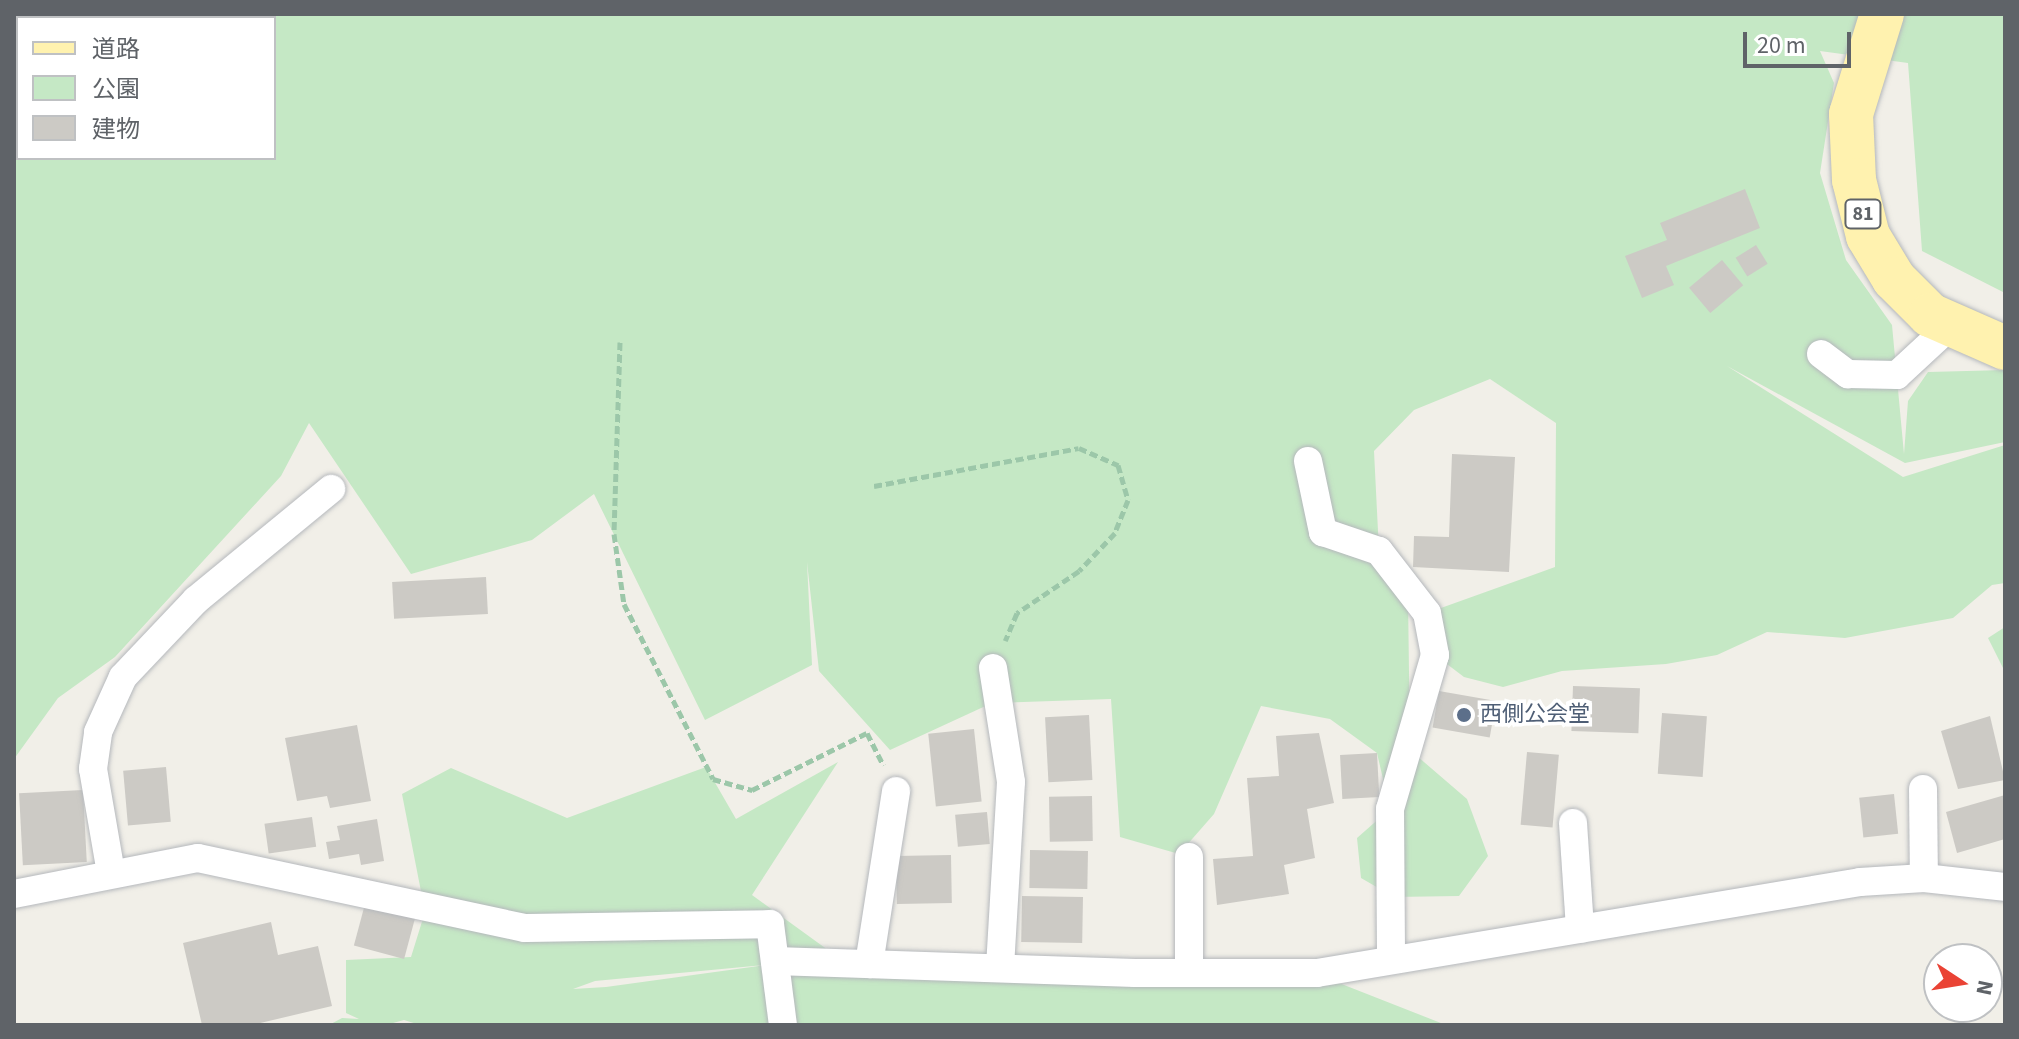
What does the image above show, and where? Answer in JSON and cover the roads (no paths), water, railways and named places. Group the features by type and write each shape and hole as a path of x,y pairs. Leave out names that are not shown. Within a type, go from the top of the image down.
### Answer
{"main road":[{"name":"81","path":"1882,14 1851,114 1854,180 1868,236 1894,279 1930,315 2005,348"}],"street":[{"path":"1821,354 1848,374 1897,375 1951,325"},
{"path":"1308,461 1323,532 1379,551 1427,613 1435,655 1390,809 1391,960"},
{"path":"111,873 93,769 98,732 123,677 196,600 331,489"},
{"path":"993,668 1011,782 1000,968"},
{"path":"1923,789 1924,878"},
{"path":"869,964 896,791"},
{"path":"1573,823 1580,929"},
{"path":"1189,857 1189,971"},
{"path":"14,894 198,858 525,928 770,924 783,1025"},
{"path":"775,961 1317,973 1860,882 1924,878 2005,887"}],"place":[{"name":"西側公会堂","path":"1464,715"}]}
